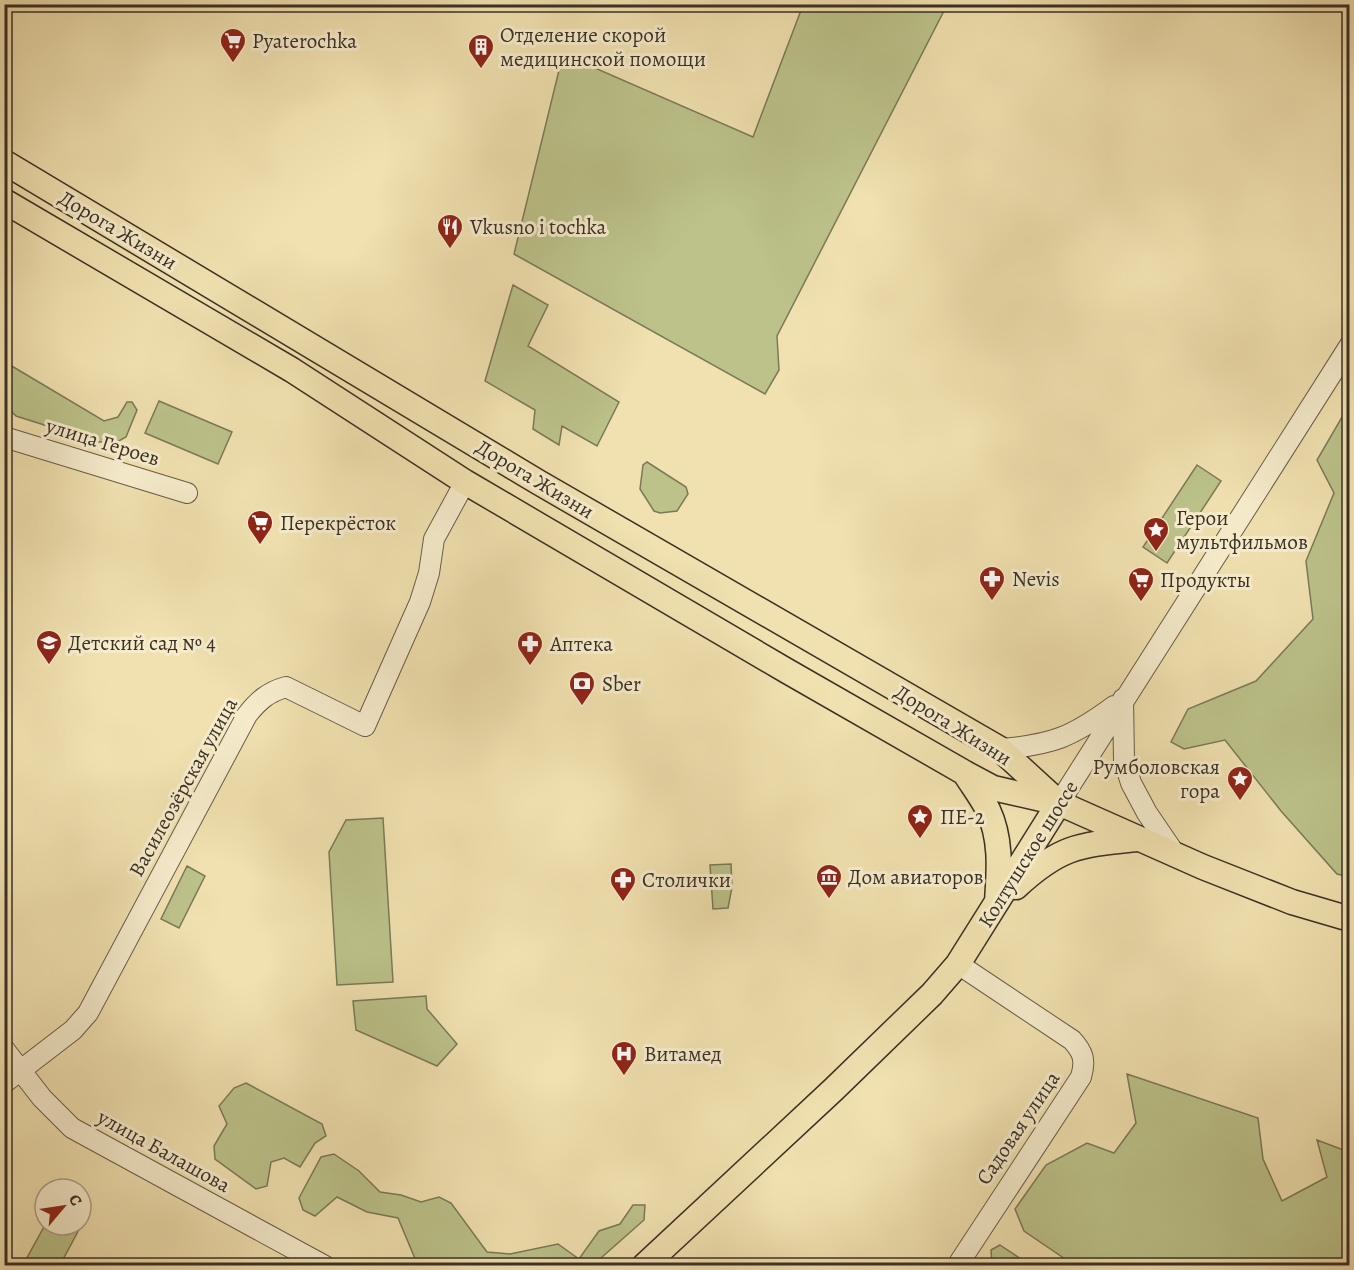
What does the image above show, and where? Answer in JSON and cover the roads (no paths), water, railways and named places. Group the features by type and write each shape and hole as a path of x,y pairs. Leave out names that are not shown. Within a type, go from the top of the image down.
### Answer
{"main road":[{"name":"Дорога Жизни","path":"4,162 558,494 1000,749 1059,803"},
{"name":"Дорога Жизни","path":"4,201 292,370 465,482 787,671 993,788 1059,803 1177,857 1292,902 1350,919"},
{"path":"965,773 988,810 996,832 1000,857 997,905"},
{"name":"Колтушское шоссе","path":"644,1266 833,1090 932,994 958,964 1059,803"},
{"path":"997,905 1039,866 1063,852 1086,844 1138,838"}],"street":[{"name":"Колтушское шоссе","path":"1059,803 1350,345"},
{"name":"улица Героев","path":"4,437 187,493"},
{"name":"Василеозёрская улица","path":"4,1083 73,1030 88,1013 247,715 259,700 286,687 365,726 420,602 429,573 434,539 465,482"},
{"path":"1000,749 1032,746 1066,737 1091,723 1123,699"},
{"path":"1123,699 1125,760 1131,783 1147,813 1177,857"},
{"name":"Садовая улица","path":"957,1266 1081,1077 1085,1064 1082,1051 1072,1040 958,964"},
{"name":"улица Балашова","path":"4,1049 42,1098 72,1128 325,1266"}],"place":[{"name":"Pyaterochka","path":"233,64"},
{"name":"Отделение скорой медицинской помощи","path":"481,70"},
{"name":"Vkusno i tochka","path":"450,250"},
{"name":"Перекрёсток","path":"260,546"},
{"name":"Герои мультфильмов","path":"1156,553"},
{"name":"Nevis","path":"992,602"},
{"name":"Продукты","path":"1141,603"},
{"name":"Детский сад № 4","path":"49,666"},
{"name":"Аптека","path":"530,667"},
{"name":"Sber","path":"582,707"},
{"name":"Румболовская гора","path":"1240,802"},
{"name":"ПЕ-2","path":"920,840"},
{"name":"Дом авиаторов","path":"829,900"},
{"name":"Столички","path":"623,903"},
{"name":"Витамед","path":"624,1077"}]}
